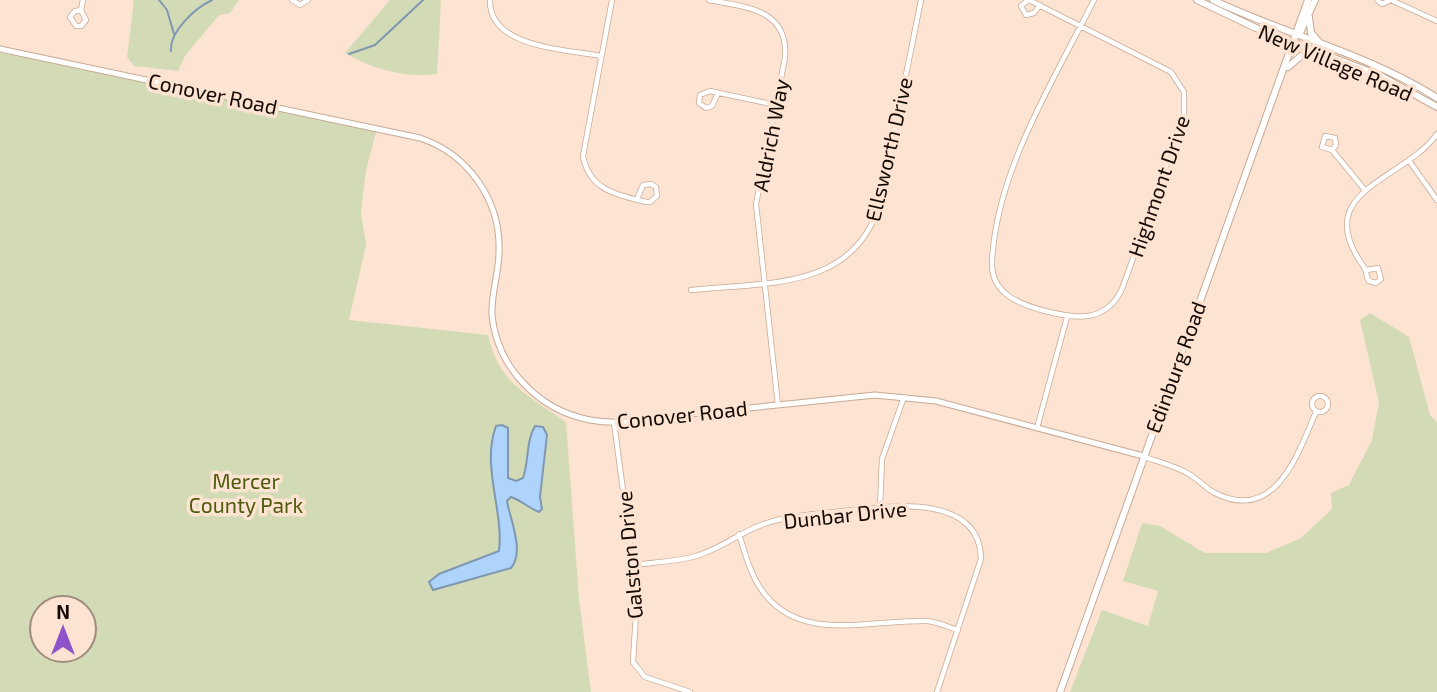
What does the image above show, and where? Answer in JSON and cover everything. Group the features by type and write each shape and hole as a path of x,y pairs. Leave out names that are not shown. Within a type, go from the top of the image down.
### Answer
{"main road":[{"name":"New Village Road","path":"1197,0 1226,6"},
{"name":"New Village Road","path":"1213,0 1296,40 1381,76 1437,107"},
{"name":"Edinburg Road","path":"1060,692 1143,456 1285,71 1308,0"},
{"name":"Edinburg Road","path":"1296,40 1315,0"},
{"path":"1285,71 1303,54 1323,51 1313,37 1309,16"},
{"name":"New Village Road","path":"1323,51 1384,70 1437,98"}],"street":[{"path":"81,10 83,0"},
{"path":"292,0 300,5 308,0"},
{"path":"490,0 493,20 508,35 601,56"},
{"path":"612,0 583,148 584,164 591,178 603,189 637,200 655,200 656,187 643,185 637,200"},
{"name":"Aldrich Way","path":"709,0 762,12 779,27 786,50 757,196 778,405"},
{"name":"Ellsworth Drive","path":"691,290 801,278 823,272 853,251 867,233 880,199 921,0"},
{"path":"1040,5 1032,15 1026,15 1021,6 1028,0 1040,5 1081,26"},
{"path":"1037,428 1067,317 1019,304 1006,295 996,282 992,259 1010,170 1094,0"},
{"path":"1377,0 1382,4 1391,0 1437,22"},
{"name":"Highmont Drive","path":"1067,317 1081,319 1103,312 1122,289 1184,117 1185,100 1177,79 1164,67 1081,26"},
{"name":"Conover Road","path":"0,48 420,138 442,147 474,175 488,197 496,220 499,255 492,316 498,342 509,365 525,386 554,407 589,420 614,422 875,395 904,396 1143,456"},
{"path":"718,93 712,106 706,108 699,103 703,92 718,93 776,105"},
{"path":"1367,270 1352,248 1348,229 1354,204 1364,189 1410,162 1437,134"},
{"path":"1332,150 1364,189"},
{"path":"1410,162 1437,200"},
{"path":"880,507 882,459 904,396"},
{"path":"1143,456 1184,471 1223,496 1240,499 1257,497 1274,488 1287,476 1316,412"},
{"name":"Galston Drive","path":"614,422 637,613 633,662 645,677 690,692"},
{"name":"Dunbar Drive","path":"633,565 696,556 738,534 779,519 880,507 931,509 961,520 973,531 979,544 979,567 937,692"},
{"path":"738,534 760,587 779,609 796,619 826,625 928,621 958,630"}],"green space":[{"path":"134,0 239,0 230,13 219,15 185,56 178,71 134,66 127,57"},
{"path":"390,0 441,0 437,74 413,75 389,71 366,64 345,53"},
{"name":"Mercer County Park","path":"0,53 124,74 377,129 366,170 361,212 366,245 349,320 488,335 493,352 507,377 528,396 566,422 579,599 591,692 0,692"},
{"path":"1370,313 1409,337 1430,415 1437,422 1437,692 1070,692 1102,610 1148,626 1158,591 1123,581 1142,523 1160,526 1205,553 1266,553 1301,538 1332,509 1331,493 1349,485 1372,440 1379,403 1360,320"}],"water":[{"path":"496,426 508,428 508,478 516,481 523,478 530,438 535,426 543,427 547,435 540,497 542,509 539,512 511,497 507,501 517,544 515,561 511,568 433,590 429,582 439,574 499,551 499,520 491,457"}],"waterway":[{"path":"159,0 167,10 174,34"},
{"path":"171,51 174,36 184,21 212,0"},
{"path":"349,54 375,45 423,0"}]}
